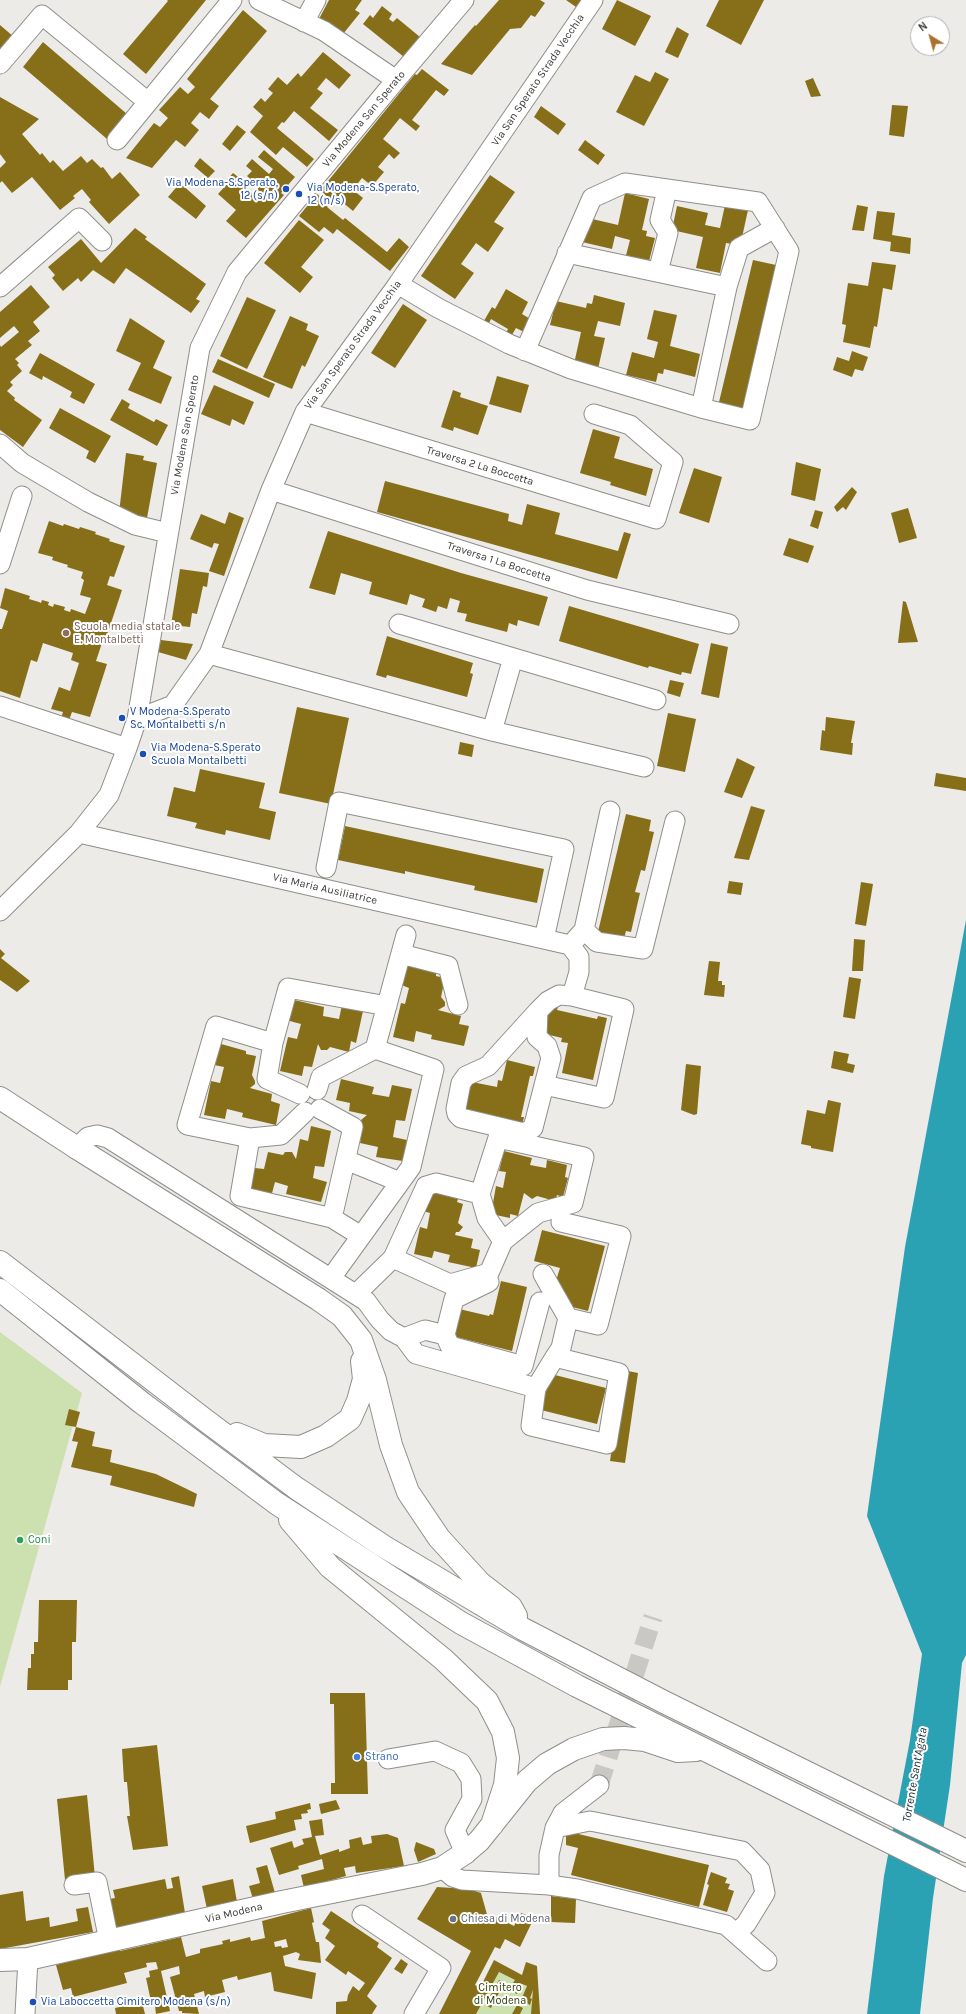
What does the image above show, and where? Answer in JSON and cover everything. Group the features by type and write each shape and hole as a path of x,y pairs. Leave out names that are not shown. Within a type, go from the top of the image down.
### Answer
{"main road":[{"path":"0,1098 318,1299 342,1316 361,1340 374,1380 391,1445 408,1492 439,1538 480,1583 511,1607 523,1629"},
{"path":"0,1262 296,1488 383,1546 523,1629 664,1702 966,1851"},
{"path":"0,1290 142,1403 276,1503 461,1623 577,1686 966,1880"},
{"path":"205,1420 264,1445 301,1447 326,1436 350,1419 358,1402 364,1379 361,1340"},
{"path":"276,1503 330,1567 443,1659 487,1701 503,1732 508,1758 505,1785 492,1825"},
{"name":"Via Modena","path":"0,1960 28,1960 282,1902 422,1874 442,1868 465,1853 492,1825 527,1781 547,1764 574,1749 603,1739 624,1738 645,1740 678,1751 706,1749"}],"street":[{"path":"117,140 232,0"},
{"path":"259,0 324,31 396,80"},
{"path":"304,22 316,0"},
{"name":"Via Modena San Sperato","path":"0,911 79,833 109,795 127,748 136,719 200,348 237,272 464,0"},
{"name":"Via San Sperato Strada Vecchia","path":"136,719 173,705 209,654 271,490 305,412 398,284 593,0"},
{"path":"0,64 42,15 148,102"},
{"path":"398,284 438,308 508,344 525,351 571,369 701,408 750,420 789,251 758,202 625,183 592,198 525,351"},
{"path":"658,272 668,233 660,220 667,189"},
{"path":"0,286 79,218 102,241"},
{"path":"701,408 727,287 739,248 775,228"},
{"path":"568,253 727,287"},
{"name":"Traversa 2 La Boccetta","path":"305,412 656,519 673,462 630,425 594,414"},
{"path":"0,444 22,463 88,502 135,525 168,533"},
{"name":"Traversa 1 La Boccetta","path":"271,490 587,590 729,624"},
{"path":"0,564 22,496"},
{"path":"399,624 656,700"},
{"path":"209,654 492,731 644,767"},
{"path":"492,731 513,658"},
{"path":"0,706 127,748"},
{"path":"326,868 339,802 564,849 544,939"},
{"path":"572,996 579,972 579,957 570,945 584,930 610,811"},
{"path":"584,930 597,942 643,949 675,821"},
{"name":"Via Maria Ausiliatrice","path":"79,833 570,945"},
{"path":"375,1049 406,935"},
{"path":"401,954 448,966 458,1005"},
{"path":"332,1218 353,1127 310,1101 267,1079 273,1043 288,988 387,1006"},
{"path":"538,1011 537,1038 547,1046 551,1058 544,1085 533,1128 524,1132 460,1118 457,1114 456,1109 461,1083 466,1076 488,1066 538,1011 548,1001 559,995 572,996 624,1009 604,1098 544,1085"},
{"path":"273,1043 216,1026 187,1125 250,1138 281,1135 310,1101 321,1077 375,1049 434,1069 411,1167 331,1278"},
{"path":"77,1148 88,1137 97,1135 108,1138 366,1301 386,1325 404,1338 416,1354 536,1388"},
{"path":"250,1138 240,1196 332,1218 362,1236"},
{"path":"393,1258 450,1284 489,1273 503,1241 538,1213 573,1203 584,1157 498,1138 480,1194 487,1218 503,1241"},
{"path":"346,1160 400,1182"},
{"path":"356,1294 393,1258 426,1186 436,1183 480,1194"},
{"path":"561,1222 621,1236 598,1325 568,1318"},
{"path":"543,1274 568,1318 561,1348 555,1357 536,1388 531,1426 607,1444 619,1373 555,1357"},
{"path":"499,1277 454,1299 444,1334 450,1346 523,1366 540,1302"},
{"path":"404,1338 425,1330 444,1334"},
{"path":"388,1759 435,1751 461,1763 471,1780 472,1798 455,1830 465,1853"},
{"path":"549,1885 549,1855 555,1828 563,1813 600,1785"},
{"path":"555,1828 590,1821 742,1852 760,1870 764,1893 746,1924 736,1933"},
{"path":"442,1868 453,1877 462,1880 549,1885 577,1889 726,1925 767,1961"},
{"path":"74,1884 96,1882 109,1941"},
{"path":"362,1915 441,1968 414,2014"},
{"path":"25,2014 28,1960"}],"green space":[{"name":"Coni","path":"0,1332 82,1393 0,1687"},
{"name":"Cimitero di Modena","path":"491,1968 539,1993 540,2014 466,2014"}],"water":[{"name":"Torrente Sant'Agata","path":"966,920 966,1655 962,1663 950,1785 933,1898 920,2014 867,2014 884,1876 910,1740 922,1654 867,1516 905,1247"}],"building":[{"path":"167,0 206,0 146,74 123,54 168,1"},
{"path":"329,0 362,0 355,10 360,13 343,34 319,19"},
{"path":"499,0 540,0 545,3 535,17 531,15 521,28 510,29 472,75 441,64 475,25 476,26"},
{"path":"566,0 581,0 576,7"},
{"path":"617,0 651,16 635,46 602,29"},
{"path":"719,0 764,0 741,45 706,26"},
{"path":"382,6 392,14 389,19 393,22 397,18 420,37 404,57 363,24 370,15 373,18"},
{"path":"243,10 267,31 210,99 219,106 209,119 200,112 191,123 199,130 185,147 176,140 152,168 126,158 154,123 160,127 168,118 159,110 180,87 188,94 195,87 187,79"},
{"path":"0,25 14,37 0,53"},
{"path":"677,27 689,34 678,58 665,52"},
{"path":"43,42 127,114 107,139 23,67"},
{"path":"323,52 351,75 339,89 326,78 317,89 323,93 310,108 338,130 329,141 294,111 284,123 282,122 277,128 314,159 307,167 283,147 276,155 250,132 263,116 253,107 261,98 265,102 273,93 268,89 278,77 287,85 298,73 301,77"},
{"path":"422,69 449,90 444,96 436,90 412,120 420,126 416,131 400,118 383,139 400,153 394,159 389,154 378,167 384,172 372,186 362,178 353,190 363,198 353,211 341,201 338,205 320,191 415,74 417,75"},
{"path":"655,72 669,79 644,126 616,112 635,75 650,82"},
{"path":"813,78 821,96 811,97 805,81"},
{"path":"0,97 39,119 22,134 40,155 42,153 50,163 53,160 63,171 81,156 87,163 92,159 101,168 103,167 112,179 120,172 140,195 109,224 89,202 91,200 82,189 73,196 75,198 60,210 32,177 12,193 2,181 0,183 0,168 6,162 0,154"},
{"path":"892,105 908,106 904,137 889,135"},
{"path":"541,106 566,124 558,135 534,117"},
{"path":"237,125 246,132 230,151 222,144"},
{"path":"585,140 605,155 598,165 578,150"},
{"path":"264,150 295,177 281,193 284,195 246,238 226,221 236,210 218,194 228,183 226,181 233,173 242,180 239,182 253,194 259,187 247,176 252,171 246,166 252,159 269,174 273,169 258,157"},
{"path":"200,158 215,171 208,178 194,166"},
{"path":"490,175 515,192 494,222 504,228 488,252 476,243 461,264 474,273 455,299 421,276"},
{"path":"180,183 206,206 196,219 168,197"},
{"path":"625,193 649,199 642,230 647,231 646,236 655,238 647,269 624,263 630,240 615,236 612,249 582,242 588,218 618,225"},
{"path":"317,194 329,204 327,207 343,220 345,218 387,252 399,238 409,247 390,271 337,229 333,234 324,227 319,232 299,216"},
{"path":"725,205 748,210 741,242 733,240 732,244 726,243 720,273 696,268 703,237 672,230 677,206 708,213 705,225 720,228"},
{"path":"857,205 868,207 864,231 852,230"},
{"path":"877,211 895,213 892,235 911,238 910,254 890,251 891,242 873,239"},
{"path":"299,220 324,240 301,267 313,277 300,293 264,263"},
{"path":"135,228 147,237 145,239 206,284 196,299 200,301 191,313 126,268 114,284 93,270 81,282 78,278 63,291 52,278 55,275 48,267 81,239 101,263"},
{"path":"753,260 776,265 743,408 719,402"},
{"path":"872,262 896,265 892,290 883,288 877,327 874,326 870,348 843,342 846,325 842,324 848,283 868,286"},
{"path":"31,285 50,307 33,322 40,331 28,341 32,345 15,359 19,363 17,365 22,371 10,382 13,385 7,391 15,398 14,400 42,420 23,447 0,430 0,345 1,347 19,332 14,326 0,338 0,312"},
{"path":"506,289 528,302 522,314 532,320 526,333 516,328 509,340 504,337 508,329 491,319 486,329 481,326 492,307 495,309"},
{"path":"594,295 625,303 620,326 598,321 594,336 605,338 598,369 574,364 581,332 550,325 556,301 586,308 587,303 592,304"},
{"path":"247,297 276,310 247,369 220,356"},
{"path":"403,304 427,320 395,368 371,353"},
{"path":"654,310 677,315 670,346 700,354 695,377 664,369 663,374 658,373 656,382 626,375 632,352 654,358 658,342 647,339"},
{"path":"290,316 308,324 306,330 319,336 305,367 302,365 292,389 263,377"},
{"path":"130,318 165,341 153,368 172,377 161,404 128,390 141,363 116,351"},
{"path":"852,351 868,357 863,371 855,369 852,377 833,370 837,357 849,361"},
{"path":"40,353 95,384 84,404 70,397 72,392 43,376 42,380 29,373"},
{"path":"218,359 275,384 269,398 212,372"},
{"path":"497,376 529,385 521,413 489,404"},
{"path":"214,385 254,402 244,425 232,419 230,426 201,414"},
{"path":"453,390 461,393 460,397 488,406 478,435 454,427 453,431 441,427"},
{"path":"122,399 130,404 128,408 154,422 156,419 168,425 157,446 110,420"},
{"path":"60,408 111,436 95,463 86,458 89,451 49,428"},
{"path":"593,429 620,437 614,458 653,469 646,496 610,485 611,482 580,473"},
{"path":"126,453 144,456 143,460 157,463 147,518 119,513"},
{"path":"796,462 821,469 815,501 791,495"},
{"path":"694,468 722,477 709,523 679,513"},
{"path":"385,481 509,514 508,521 522,525 527,504 560,513 555,534 618,551 624,532 631,534 617,579 377,512"},
{"path":"852,487 857,492 846,510 843,507 837,512 834,507"},
{"path":"908,508 917,538 899,543 891,513"},
{"path":"815,510 823,512 818,529 810,526"},
{"path":"229,512 244,518 224,576 209,571 219,544 214,543 212,548 190,539 201,514 225,524"},
{"path":"49,521 63,526 64,524 79,529 80,527 96,532 95,534 110,539 109,541 125,546 114,577 110,576 107,585 122,590 104,644 102,643 96,661 107,664 90,717 72,712 68,723 60,721 63,712 51,709 59,687 70,691 79,663 71,660 73,653 43,643 37,662 31,660 20,698 0,691 0,629 2,629 8,611 0,608 5,588 30,596 29,599 41,603 42,600 49,602 48,605 53,607 54,604 65,607 64,610 70,612 71,609 85,614 91,598 80,595 84,580 81,578 83,572 52,560 53,557 38,553"},
{"path":"328,531 461,573 548,597 539,626 518,620 517,626 509,623 507,632 465,621 467,614 457,612 460,601 450,598 447,609 438,606 436,612 422,607 425,599 410,594 407,605 369,594 372,582 341,573 335,595 309,588"},
{"path":"789,538 814,546 808,563 783,555"},
{"path":"180,569 209,573 207,587 203,586 197,614 192,613 190,627 171,625"},
{"path":"903,601 906,602 918,642 898,643"},
{"path":"569,606 699,644 691,674 682,672 681,675 649,666 648,668 559,641"},
{"path":"387,636 473,663 470,673 473,674 467,697 387,675 386,678 376,675"},
{"path":"161,640 193,644 186,660 158,652"},
{"path":"711,643 728,647 719,698 701,694"},
{"path":"670,680 684,683 680,697 667,693"},
{"path":"297,707 349,718 331,804 279,793"},
{"path":"668,713 696,719 685,772 657,766"},
{"path":"826,717 855,721 851,743 853,743 852,755 820,750 822,730 825,731"},
{"path":"460,742 474,745 472,757 458,754"},
{"path":"737,758 755,767 742,798 724,792"},
{"path":"200,769 265,783 259,808 276,812 270,840 226,830 225,835 195,828 197,823 167,816 174,787 195,792"},
{"path":"936,773 966,778 966,791 934,786"},
{"path":"751,806 765,810 749,860 734,858"},
{"path":"626,814 651,820 649,831 654,832 645,871 641,870 635,892 640,893 631,932 626,931 623,942 597,936"},
{"path":"345,826 544,869 537,903 474,890 475,886 405,871 405,874 338,860"},
{"path":"729,881 743,883 741,895 727,893"},
{"path":"861,882 873,884 866,926 855,924"},
{"path":"854,939 865,940 863,971 852,971"},
{"path":"0,949 5,954 1,958 30,981 17,992 0,980"},
{"path":"709,961 720,962 718,981 722,981 722,985 725,985 724,997 704,995"},
{"path":"404,965 436,972 436,976 445,978 441,997 445,1002 445,1006 438,1010 461,1016 459,1024 469,1026 464,1046 431,1039 432,1035 416,1031 414,1042 393,1037 401,1003 405,1004 409,988 399,984"},
{"path":"849,977 861,979 855,1019 843,1017"},
{"path":"290,999 324,1007 323,1016 339,1019 342,1005 363,1011 356,1043 351,1041 349,1052 330,1047 327,1050 321,1050 318,1044 312,1067 304,1066 302,1076 280,1071 288,1037 297,1039 301,1024 286,1020"},
{"path":"548,1005 558,1007 557,1010 597,1019 598,1016 607,1018 593,1080 562,1073 568,1043 561,1042 562,1038 541,1033"},
{"path":"214,1042 246,1051 246,1054 256,1056 252,1075 255,1084 250,1088 272,1094 271,1101 280,1104 276,1125 242,1117 243,1113 227,1109 225,1119 204,1115 211,1081 220,1083 224,1067 209,1064"},
{"path":"834,1051 849,1054 847,1063 855,1065 853,1073 831,1068"},
{"path":"507,1060 535,1067 533,1076 530,1076 521,1117 524,1117 522,1126 460,1113 467,1081 497,1087 498,1080 502,1081"},
{"path":"686,1064 701,1066 697,1114 694,1115 681,1110"},
{"path":"341,1079 374,1087 372,1094 389,1097 392,1085 412,1089 405,1121 396,1120 393,1137 407,1140 403,1161 376,1157 378,1147 360,1143 363,1126 361,1120 367,1115 349,1111 350,1103 336,1100"},
{"path":"828,1100 841,1103 833,1152 811,1148 811,1146 801,1144 807,1110 825,1114"},
{"path":"311,1126 331,1131 324,1167 315,1166 313,1178 327,1182 321,1202 286,1194 288,1186 275,1182 271,1197 250,1191 255,1168 264,1169 268,1152 283,1155 285,1152 292,1152 296,1159 300,1139 308,1141"},
{"path":"504,1151 532,1158 530,1165 546,1168 547,1160 567,1165 565,1177 568,1178 563,1197 557,1195 555,1201 537,1196 532,1199 524,1193 518,1216 510,1214 510,1218 491,1214 496,1186 503,1188 506,1172 499,1171"},
{"path":"428,1191 458,1199 457,1202 463,1204 458,1223 463,1227 459,1232 456,1232 455,1235 473,1239 471,1248 480,1250 476,1268 448,1262 450,1255 434,1251 432,1258 414,1254 420,1227 427,1229 430,1213 423,1211"},
{"path":"542,1230 605,1246 588,1311 564,1305 558,1297 561,1286 555,1284 560,1268 534,1261"},
{"path":"501,1281 527,1287 512,1351 448,1335 455,1308 489,1316 490,1314 493,1315"},
{"path":"623,1370 638,1373 625,1463 610,1461"},
{"path":"551,1374 606,1388 597,1424 541,1410"},
{"path":"69,1409 80,1412 76,1427 65,1425"},
{"path":"76,1427 95,1432 92,1446 112,1450 110,1462 156,1474 197,1494 194,1507 110,1485 112,1476 71,1467 78,1442 72,1441"},
{"path":"39,1600 77,1600 76,1642 72,1642 72,1680 68,1680 68,1690 27,1690 28,1668 31,1668 31,1654 34,1654 34,1642 38,1642"},
{"path":"330,1693 365,1693 368,1794 331,1794 331,1783 335,1783 334,1704 330,1704"},
{"path":"157,1745 168,1846 133,1850 127,1816 130,1816 127,1782 124,1782 122,1749"},
{"path":"87,1795 95,1877 65,1880 57,1799"},
{"path":"336,1800 340,1809 321,1814 319,1804"},
{"path":"310,1803 311,1809 307,1810 308,1813 301,1814 302,1819 294,1820 296,1830 250,1843 246,1826 276,1819 275,1812"},
{"path":"322,1819 324,1835 315,1836 320,1855 339,1849 339,1852 350,1848 349,1840 361,1837 363,1845 372,1843 371,1836 387,1834 398,1838 404,1866 356,1873 355,1866 344,1868 346,1876 304,1888 301,1875 324,1869 322,1859 298,1866 299,1869 279,1875 270,1848 292,1841 294,1848 304,1844 302,1839 312,1837 309,1821"},
{"path":"570,1832 709,1865 699,1907 571,1875 578,1848 566,1845 566,1834"},
{"path":"416,1842 434,1849 436,1854 418,1862 414,1850"},
{"path":"267,1865 275,1893 253,1899 249,1886 260,1883 256,1868"},
{"path":"711,1872 727,1878 725,1883 730,1884 728,1889 734,1891 727,1912 703,1905"},
{"path":"179,1876 185,1913 110,1929 104,1900 115,1898 113,1890 165,1879 167,1889 173,1888 171,1878"},
{"path":"233,1879 237,1902 207,1909 202,1886"},
{"path":"437,1887 469,1889 481,1893 488,1918 492,1915 514,1926 521,1913 534,1918 520,1947 505,1939 500,1949 495,1947 475,1985 480,1988 494,1960 522,1975 526,1962 537,1966 540,2014 531,2014 533,1990 530,1998 532,1999 530,2005 521,2000 527,1986 522,1984 517,1994 509,1989 515,1980 499,1972 476,2014 439,2014 471,1951 417,1919"},
{"path":"23,1891 26,1921 49,1917 50,1927 78,1921 76,1909 88,1907 93,1932 0,1949 0,1895"},
{"path":"551,1896 576,1899 575,1923 551,1922"},
{"path":"311,1908 316,1942 319,1942 321,1963 298,1960 300,1954 296,1952 283,1956 285,1966 316,1973 312,1999 274,1991 271,1972 238,1980 237,1976 222,1980 225,1992 205,1997 204,1991 194,1994 199,2014 182,2013 182,2011 179,2011 170,1977 180,1974 179,1966 161,1971 170,2011 156,2014 155,2006 152,2006 146,1978 150,1977 149,1971 158,1969 156,1962 146,1963 147,1967 124,1973 127,1983 73,1997 71,1988 63,1990 56,1965 119,1947 120,1951 181,1937 186,1957 200,1953 200,1949 223,1944 222,1941 230,1939 230,1942 250,1937 251,1941 265,1938 262,1921","holes":["286,1939 288,1947 275,1947 274,1942"]},
{"path":"331,1911 379,1943 377,1947 392,1958 367,1996 377,2006 372,2014 336,2014 336,2002 347,2001 348,1995 353,1986 359,1991 365,1983 348,1971 346,1975 325,1960 335,1946 325,1938 330,1930 322,1924"},
{"path":"401,1959 408,1964 402,1974 394,1969"},
{"path":"499,1980 504,1983 491,2008 485,2005"},
{"path":"142,2002 145,2014 116,2014 115,2008"},
{"path":"517,2005 523,2008 520,2014 512,2014"}],"tunnel":[{"path":"599,1785 653,1617"}],"place":[{"name":"Via Modena-S.Sperato, 12 (s/n)","path":"286,189"},
{"name":"Via Modena-S.Sperato, 12 (n/s)","path":"299,194"},
{"name":"Scuola media statale E. Montalbetti","path":"66,633"},
{"name":"V Modena-S.Sperato Sc. Montalbetti s/n","path":"122,718"},
{"name":"Via Modena-S.Sperato Scuola Montalbetti","path":"143,754"},
{"name":"Coni","path":"20,1540"},
{"name":"Strano","path":"357,1757"},
{"name":"Chiesa di Modena","path":"453,1919"},
{"name":"Via Laboccetta Cimitero Modena (s/n)","path":"33,2002"}]}
